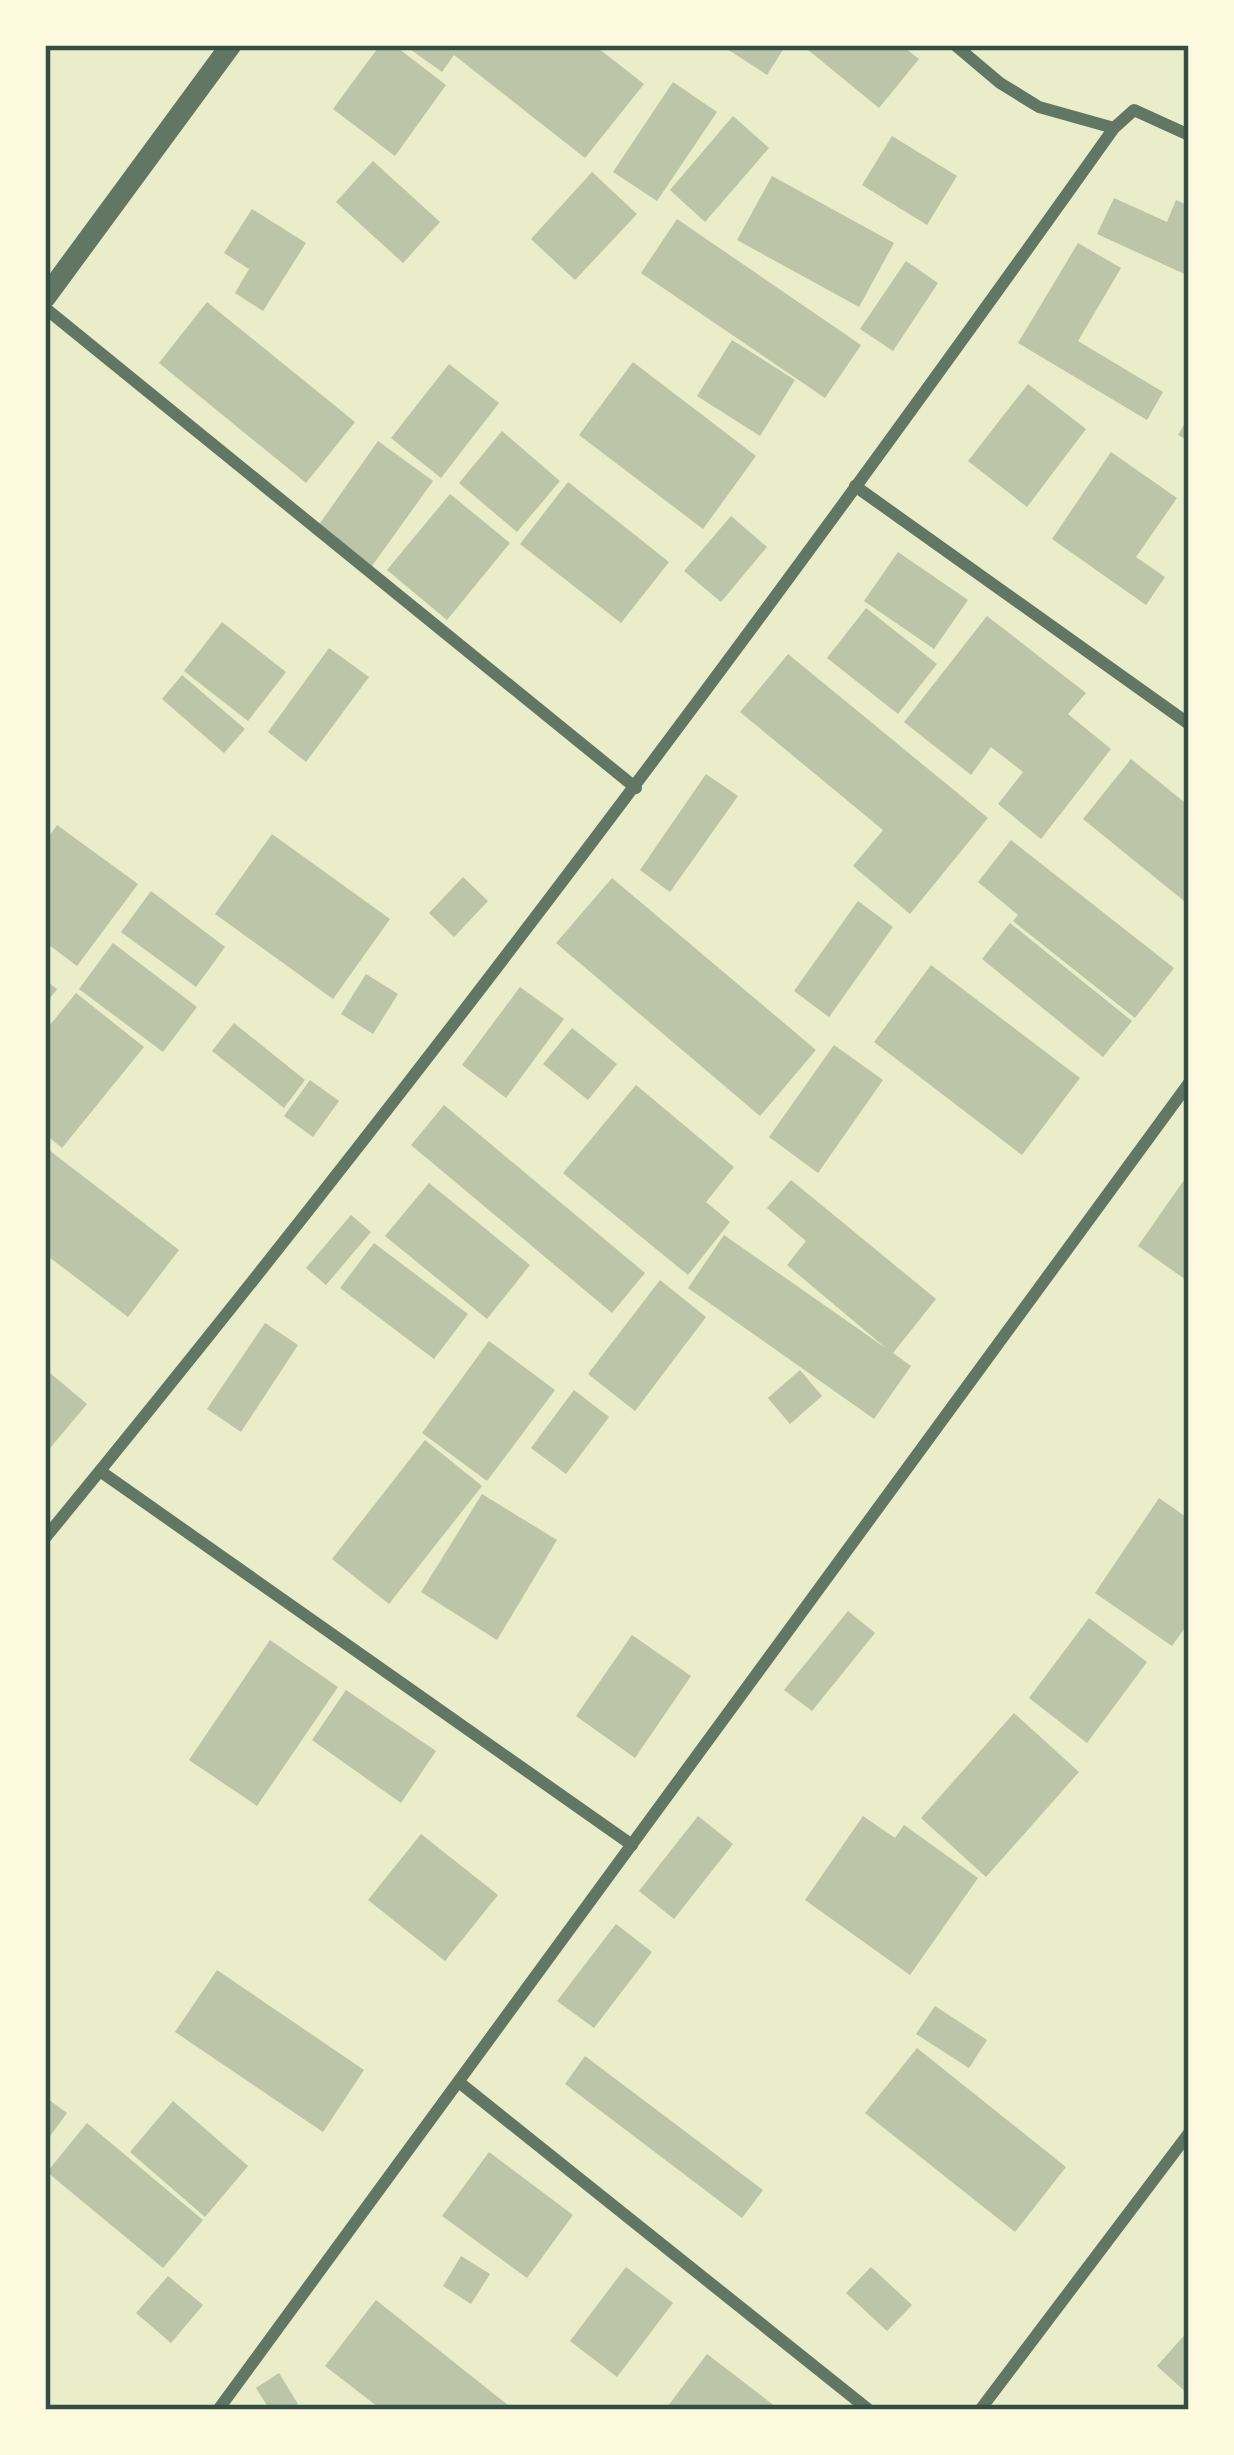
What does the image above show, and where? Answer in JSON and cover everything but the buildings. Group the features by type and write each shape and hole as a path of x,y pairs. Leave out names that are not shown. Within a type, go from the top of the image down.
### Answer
{"street":[{"path":"45,298 231,45"},
{"path":"955,45 1039,107 1114,128"},
{"path":"45,1538 291,1233 636,788 1114,128 1134,110 1189,135"},
{"path":"45,308 636,788"},
{"path":"855,486 1189,724"},
{"path":"218,2410 1189,1083"},
{"path":"100,1471 632,1845"},
{"path":"460,2083 869,2410"},
{"path":"980,2410 1189,2133"}]}
